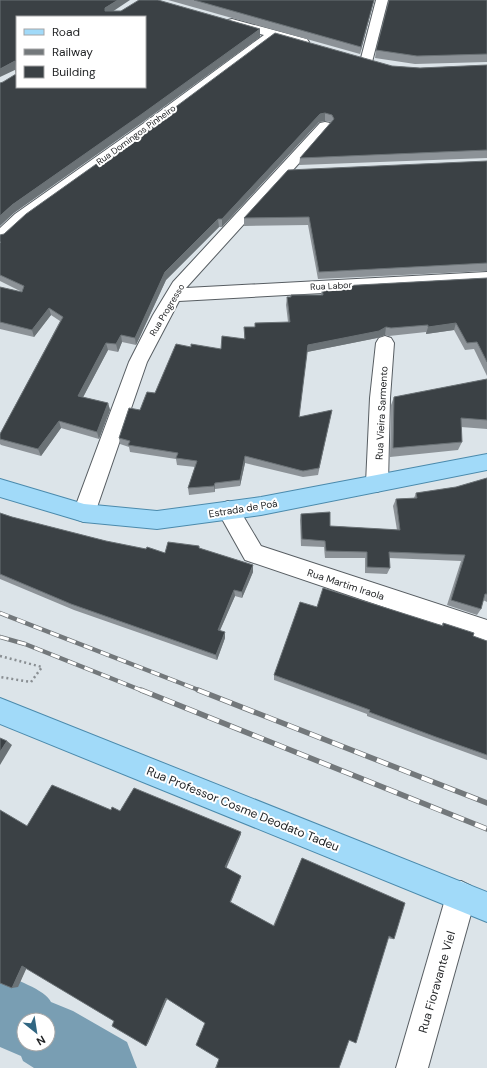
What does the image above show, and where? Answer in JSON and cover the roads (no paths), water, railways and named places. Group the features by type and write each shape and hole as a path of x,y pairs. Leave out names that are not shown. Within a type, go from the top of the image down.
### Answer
{"main road":[{"name":"Estrada de Poá","path":"0,488 84,513 158,520 261,506 487,462"},
{"name":"Rua Professor Cosme Deodato Tadeu","path":"0,711 474,902"}],"street":[{"path":"366,62 382,0"},
{"path":"222,20 317,46"},
{"name":"Rua Domingos Pinheiro","path":"0,237 20,217 136,135 273,34"},
{"path":"353,57 379,65"},
{"name":"Rua Progresso","path":"84,513 138,362 179,286 293,172 326,126"},
{"name":"Rua Labor","path":"174,294 487,278"},
{"name":"Rua Vieira Sarmento","path":"377,483 380,398 386,343"},
{"name":"Rua Martim Iraola","path":"228,510 253,553 487,631"},
{"name":"Rua Fioravante Viel","path":"412,1068 474,902"}],"waterway":[{"path":"0,1008 16,1017"},
{"path":"56,1041 101,1068"}],"railway":[{"path":"0,613 201,691"},
{"path":"0,637 25,644 143,691"},
{"path":"141,690 487,829"},
{"path":"198,690 487,803"}]}
